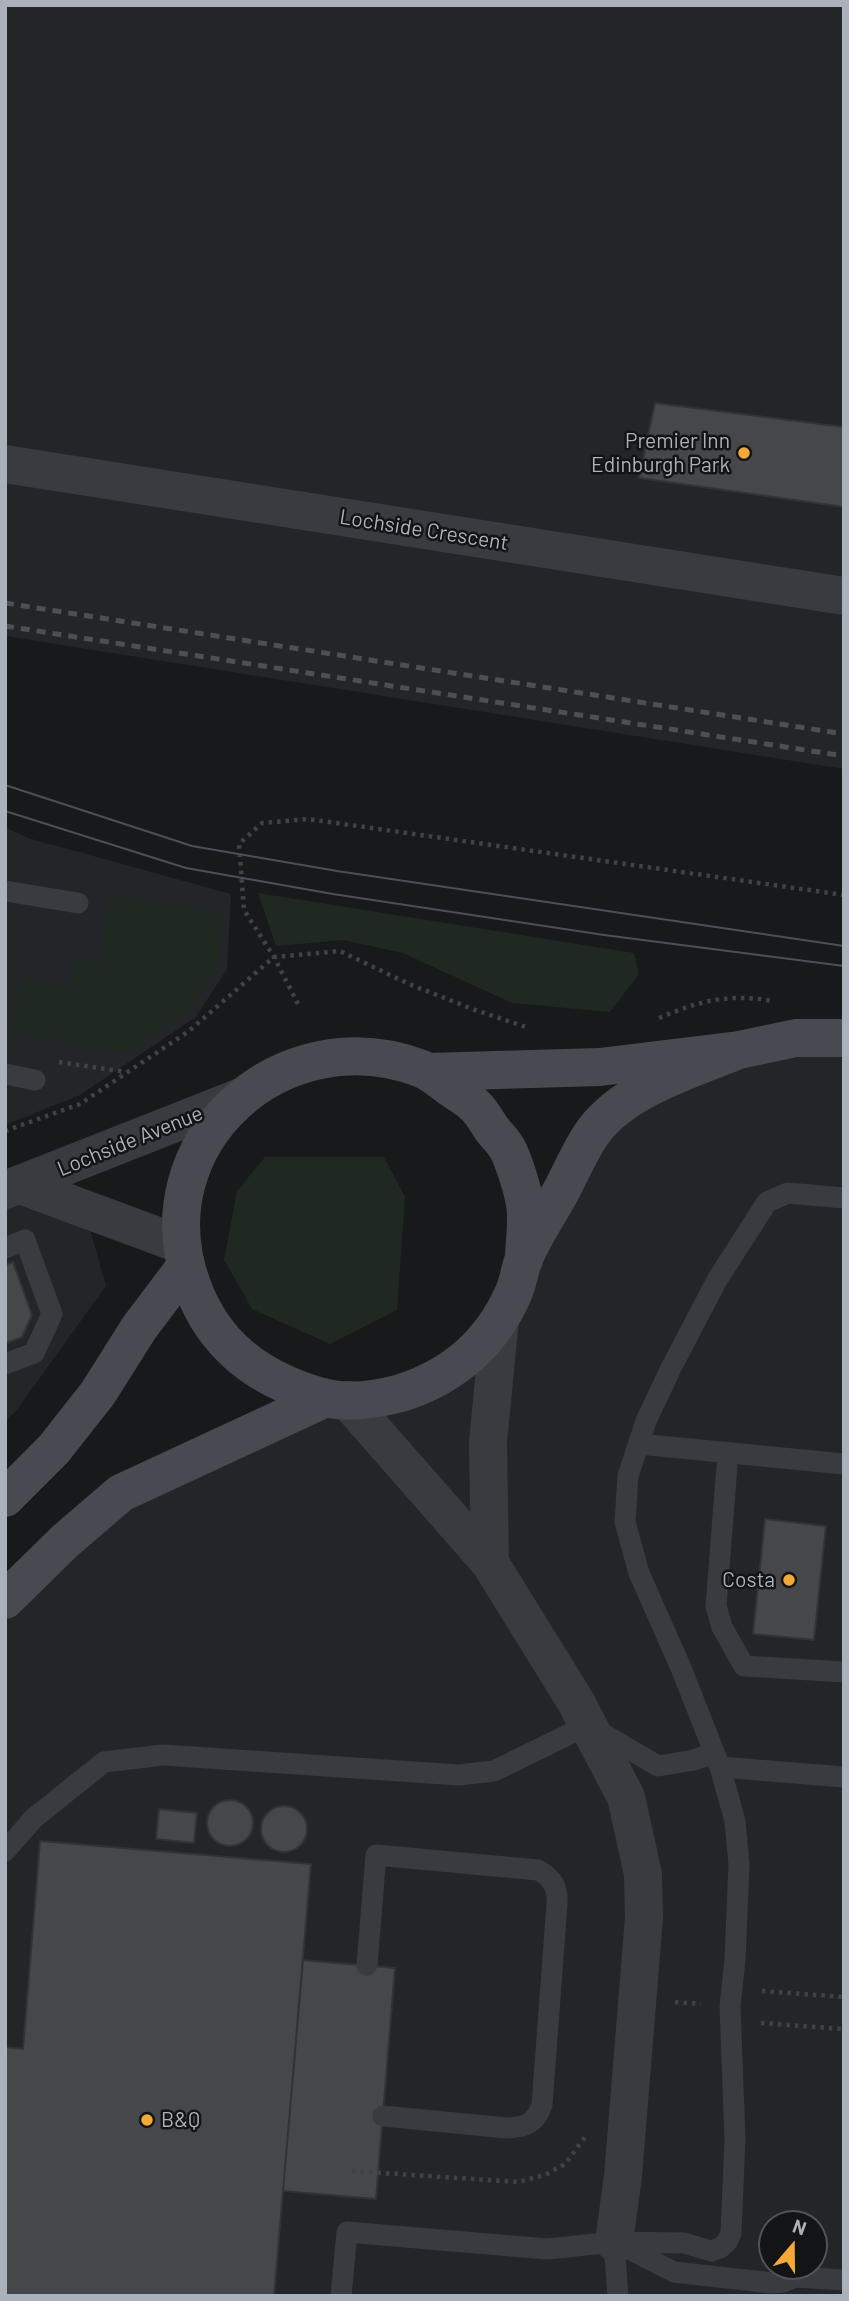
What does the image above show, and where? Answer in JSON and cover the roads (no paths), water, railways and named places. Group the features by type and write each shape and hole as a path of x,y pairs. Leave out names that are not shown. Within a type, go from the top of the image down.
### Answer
{"street":[{"name":"Lochside Crescent","path":"5,464 844,596"},
{"path":"738,1050 646,1089 611,1112 594,1131 524,1260 514,1291 500,1319 468,1357 431,1382 385,1398 337,1399 287,1387 251,1367 222,1339 200,1305 184,1256 183,1204 193,1164 213,1128 240,1097 280,1072 326,1058 374,1057 428,1072 600,1067 738,1050 796,1038 844,1038"},
{"path":"428,1072 474,1105 508,1150 525,1204 524,1260"},
{"name":"Lochside Avenue","path":"13,1188 240,1097"},
{"name":"Lochside Avenue","path":"13,1188 184,1256"},
{"path":"5,1498 54,1449 98,1394 184,1256"},
{"path":"490,1563 488,1442 500,1319"},
{"path":"337,1399 490,1563 588,1725 626,1797 643,1874 643,1931 623,2176 614,2242"},
{"path":"5,1600 65,1541 121,1493 337,1399"}],"lane":[{"path":"5,891 78,902"},
{"path":"5,1074 35,1080"},
{"path":"341,2296 347,2232 547,2249 614,2242 684,2243 710,2251 727,2242 731,2233 735,2139 730,2006 739,1865 735,1821 717,1760 639,1573 625,1522 628,1476 646,1421 671,1368 717,1280 766,1202 788,1193 844,1198"},
{"path":"5,1248 25,1240 52,1314 34,1353 5,1364"},
{"path":"639,1444 844,1464"},
{"path":"728,1453 716,1606 722,1627 744,1666 844,1672"},
{"path":"5,1851 34,1818 104,1762 163,1755 459,1775 495,1771 588,1725 657,1766 694,1760 717,1760 844,1777"},
{"path":"367,1965 376,1855 538,1870 551,1878 556,1888 542,2105 533,2123 507,2128 383,2116"},
{"path":"614,2242 674,2272 772,2283 783,2283 795,2277 844,2280"},
{"path":"614,2242 618,2296"}],"tram line":[{"path":"5,785 192,846 337,871 844,946"},
{"path":"5,811 186,868 333,894 604,935 844,966"}],"railway":[{"path":"5,603 844,734"},
{"path":"5,626 844,756"}],"place":[{"name":"Premier Inn Edinburgh Park","path":"744,453"},
{"name":"Costa","path":"789,1580"},
{"name":"B&Q","path":"147,2120"}]}
